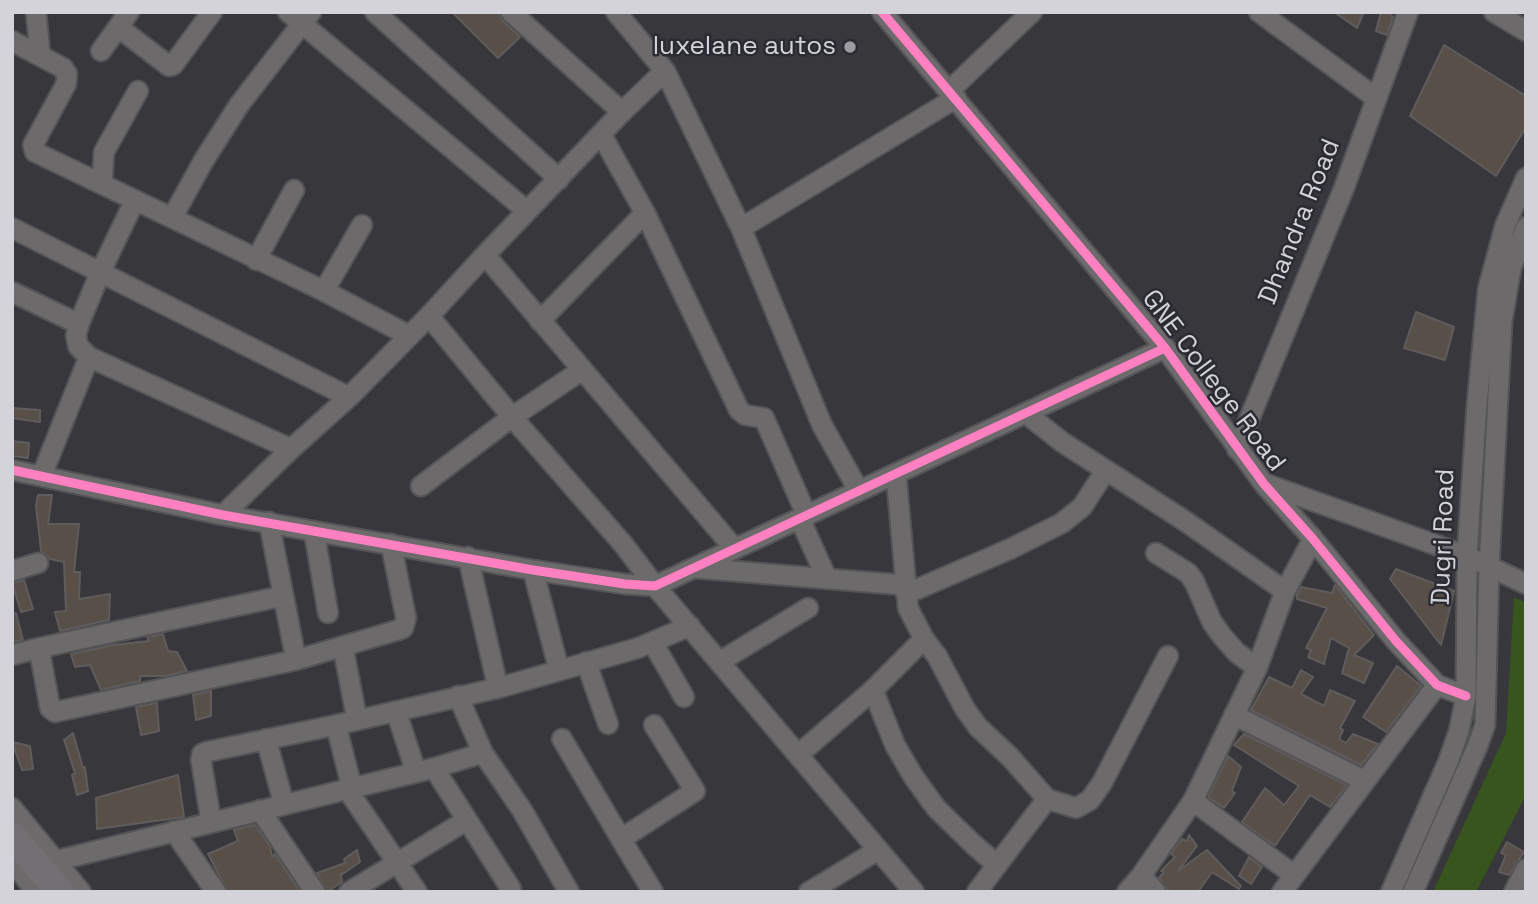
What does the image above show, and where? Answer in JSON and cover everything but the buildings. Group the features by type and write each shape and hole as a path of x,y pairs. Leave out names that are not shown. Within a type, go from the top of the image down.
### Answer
{"highway":[{"path":"12,836 60,892"}],"street":[{"path":"36,12 40,54"},
{"path":"101,51 123,20 169,66 177,63 212,12"},
{"path":"374,12 559,179"},
{"path":"511,12 622,112"},
{"path":"615,12 664,71 741,228 822,425 859,491"},
{"name":"GNE College Road","path":"882,12 1165,348 1264,484 1313,539 1396,641 1437,685 1466,696"},
{"path":"741,228 953,94 1032,12"},
{"path":"1259,12 1377,98"},
{"path":"1494,12 1526,31"},
{"name":"Dhandra Road","path":"1237,449 1344,188 1405,13"},
{"path":"172,218 239,105 301,16 527,211"},
{"path":"12,41 40,54 63,68 67,74 66,85 33,145 35,152 324,291 408,335"},
{"path":"223,515 290,449 349,397 664,71"},
{"path":"102,184 104,152 138,91"},
{"path":"601,134 645,213 739,410 745,415 764,418 827,579"},
{"name":"Dugri Road","path":"1391,892 1448,762 1459,731 1466,696 1468,556 1477,404 1488,289 1505,226 1526,178"},
{"path":"256,260 294,190"},
{"path":"135,200 79,324 76,335 78,346 89,356 290,449"},
{"path":"540,321 645,213"},
{"path":"324,291 362,225"},
{"name":"Dugri Road","path":"1413,892 1485,725 1489,566 1502,321 1511,268 1526,227"},
{"path":"12,228 349,397"},
{"path":"485,256 734,548"},
{"path":"12,292 79,324"},
{"path":"429,316 914,892"},
{"path":"12,470 223,515 533,570 655,586 1165,348"},
{"path":"42,475 89,356"},
{"path":"421,486 512,416 582,370"},
{"path":"1027,414 1062,442 1285,592"},
{"path":"695,568 827,579 905,589 1010,550 1062,523 1082,507 1106,470"},
{"path":"897,474 908,608 978,727 1010,757 1047,799 1076,808 1090,800 1102,783 1168,656"},
{"path":"1264,484 1468,556 1526,584"},
{"path":"269,522 296,660"},
{"path":"314,531 328,613"},
{"path":"1127,892 1193,802 1257,668 1285,592 1313,539"},
{"path":"39,648 50,708 55,712 296,660 398,630 405,624 406,618 391,544"},
{"path":"1156,553 1188,573 1212,622 1222,636 1236,652 1257,668"},
{"path":"468,557 498,688"},
{"path":"12,571 38,563"},
{"path":"533,570 559,670"},
{"path":"12,655 284,596"},
{"path":"719,662 808,608"},
{"path":"212,821 202,754 206,752 498,688 653,643 690,626"},
{"path":"798,755 873,690 924,639"},
{"path":"653,643 684,697"},
{"path":"343,646 357,720"},
{"path":"586,662 608,724"},
{"path":"1282,892 1437,685"},
{"path":"873,690 895,745 913,776 936,808 997,865"},
{"path":"458,696 483,753 522,810 569,892"},
{"path":"396,711 425,770 467,820 511,889"},
{"path":"1234,715 1365,781"},
{"path":"621,839 695,791 654,724"},
{"path":"336,725 350,788 417,892"},
{"path":"266,739 284,804"},
{"path":"562,739 653,892"},
{"path":"55,861 425,770 483,753"},
{"path":"977,892 1047,799"},
{"path":"1193,802 1294,876"},
{"path":"12,808 81,892"},
{"path":"260,810 315,892"},
{"path":"349,892 467,820"},
{"path":"174,831 216,892"},
{"path":"808,892 878,850"},
{"path":"12,861 36,892"},
{"path":"1514,892 1526,869"},
{"path":"1141,876 1156,892"}],"green space":[{"path":"1514,597 1526,603 1526,795 1476,892 1433,892 1506,733"}],"cycle path":[{"path":"882,12 1165,348 1264,484 1313,539 1396,641 1437,685 1466,696"},
{"path":"12,470 223,515 533,570 655,586 1165,348"}],"place":[{"name":"luxelane autos","path":"850,47"}]}
